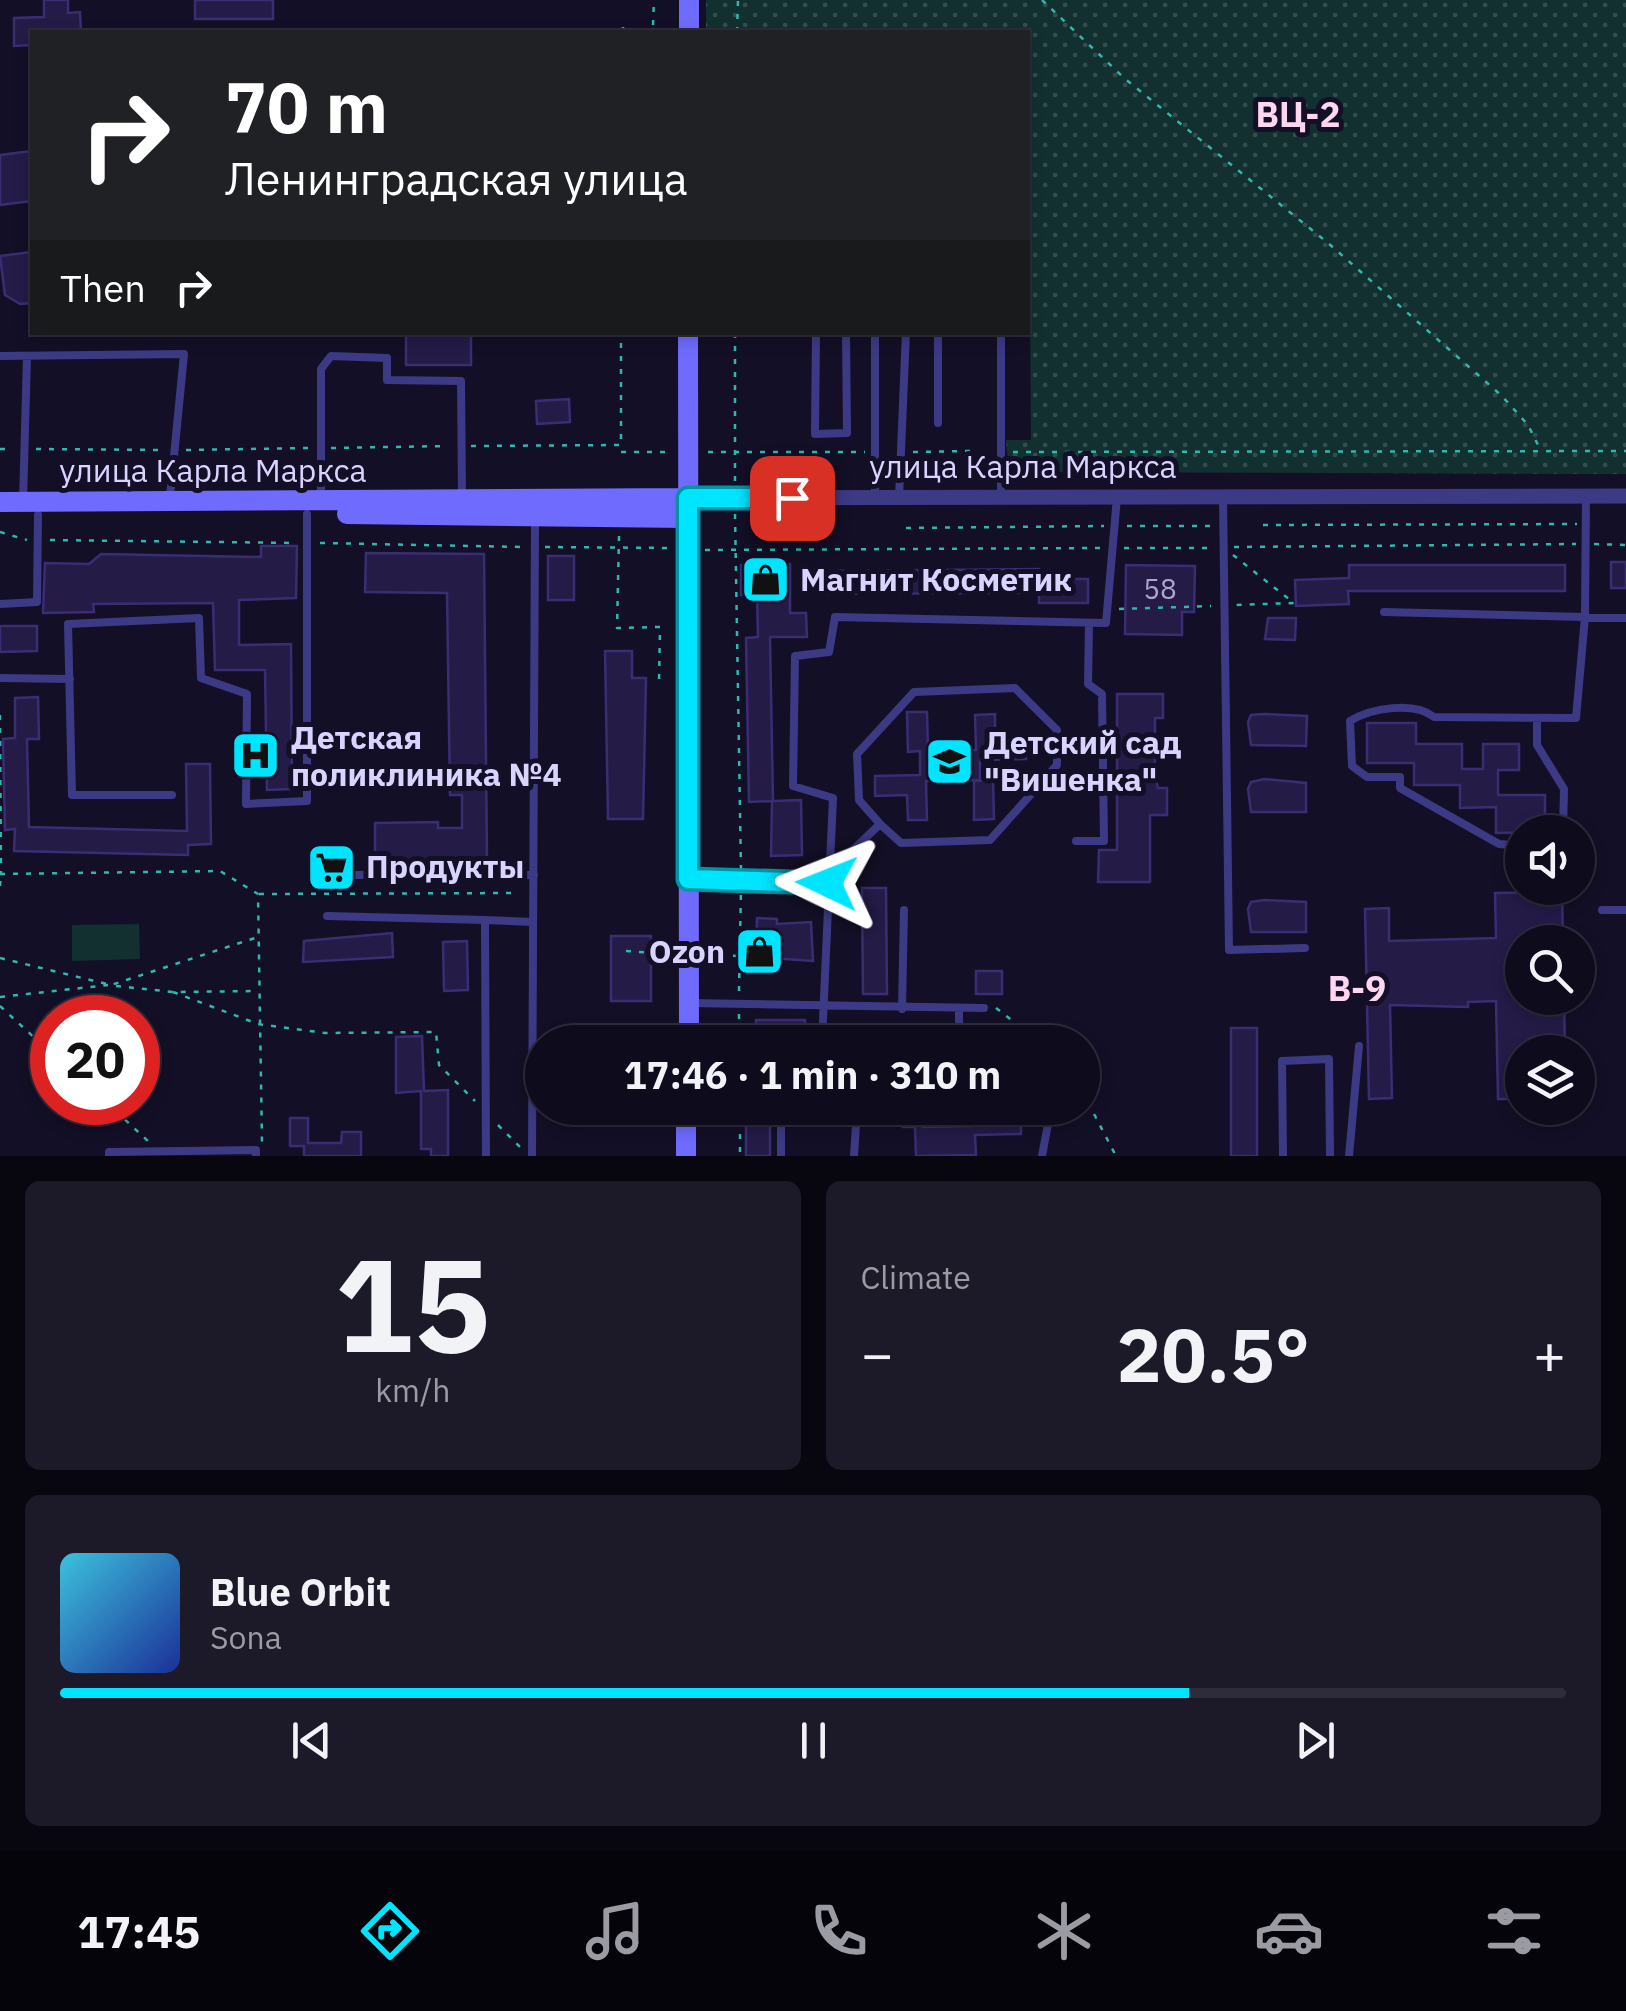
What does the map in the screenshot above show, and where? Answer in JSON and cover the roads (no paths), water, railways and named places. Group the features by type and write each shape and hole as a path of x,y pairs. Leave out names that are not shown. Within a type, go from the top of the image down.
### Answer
{"street":[{"path":"687,0 687,30"},
{"path":"687,335 688,1003"},
{"name":"улица Карла Маркса","path":"0,515 31,508 170,501 619,517 734,498 1626,496"},
{"name":"улица Карла Маркса","path":"0,502 31,508 314,507 462,500 687,508"},
{"path":"687,508 688,1025"},
{"path":"688,1125 688,1156"}],"lane":[{"path":"816,335 815,434 847,432 846,335"},
{"path":"875,335 875,498"},
{"path":"899,498 906,335"},
{"path":"938,335 938,422"},
{"path":"1001,335 1001,498"},
{"path":"0,356 184,354 170,501"},
{"path":"0,604 37,602 38,540 31,508 27,356"},
{"path":"172,795 72,795 68,624 199,618 201,678 247,694 246,804 307,801 307,543 314,507 321,369 331,356 387,358 387,380 461,381 462,500"},
{"path":"1505,845 1400,788 1400,777 1367,777 1352,766 1350,720 1366,710 1424,709 1434,717 1576,718 1585,617 1586,496"},
{"path":"822,1025 833,798 793,786 795,656 830,652 835,617 1106,623 1117,497"},
{"path":"1223,497 1228,950 1305,948"},
{"path":"531,1156 535,516"},
{"path":"1384,612 1626,618"},
{"path":"1076,841 1104,841 1102,694 1088,684 1089,622"},
{"path":"0,678 70,679"},
{"path":"1016,688 1057,730 1057,765 990,840 901,843 880,824 856,792 858,747 914,692 1016,688"},
{"path":"1537,718 1537,745 1564,789 1563,815"},
{"path":"688,879 827,879 880,824"},
{"path":"350,875 534,875"},
{"path":"902,1010 904,910"},
{"path":"1602,910 1626,910"},
{"path":"327,916 534,922"},
{"path":"485,920 486,1156"},
{"path":"688,1003 902,1010 984,1008"},
{"path":"959,1008 959,1025"},
{"path":"1349,1156 1359,1046"},
{"path":"1284,1156 1282,1061 1329,1060 1330,1156"},
{"path":"781,1125 781,1156"},
{"path":"854,1156 856,1125"},
{"path":"1042,1156 1048,1125"},
{"path":"108,1156 108,1152 256,1150 259,1156"}],"place":[{"name":"Магнит Косметик","path":"765,580"},
{"name":"Детская поликлиника №4","path":"256,756"},
{"name":"Детский сад \"Вишенка\"","path":"949,761"},
{"name":"Продукты","path":"331,867"},
{"name":"Ozon","path":"760,952"}],"district":[{"name":"ВЦ-2","path":"1298,115"},
{"name":"В-9","path":"1357,989"}]}
